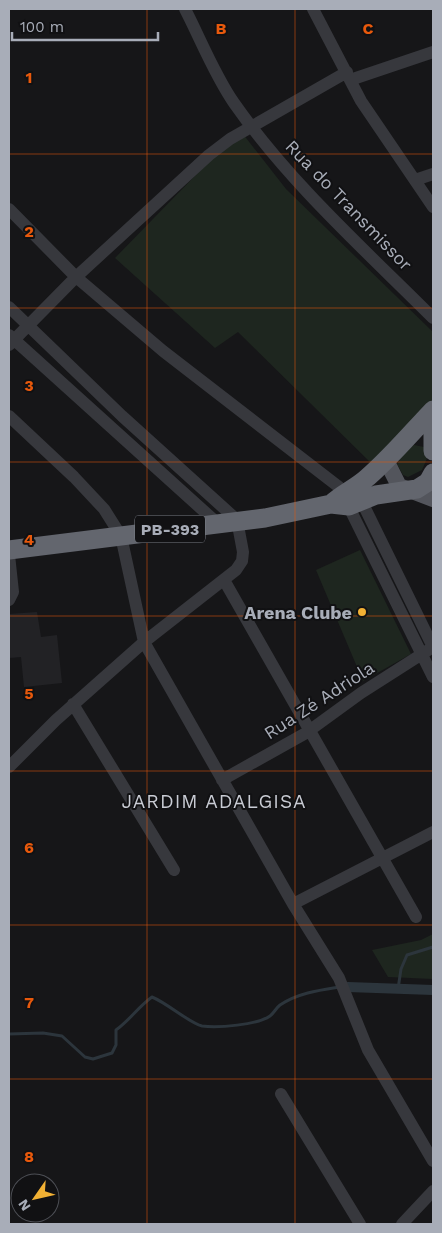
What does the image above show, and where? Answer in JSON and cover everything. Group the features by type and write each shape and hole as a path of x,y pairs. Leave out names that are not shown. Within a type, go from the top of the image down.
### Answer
{"highway":[{"path":"386,460 433,410"},
{"path":"433,429 433,452"},
{"name":"PB-393","path":"346,501 357,486 386,460"},
{"path":"411,491 428,482 433,473"},
{"name":"PB-393","path":"9,550 216,522 265,518 390,492 411,491"}],"main road":[{"path":"409,434 427,444 433,452"},
{"path":"386,460 399,486 433,499"}],"street":[{"name":"Rua do Transmissor","path":"185,9 233,102 252,127 297,182 433,318"},
{"path":"313,9 361,101 433,207"},
{"path":"216,522 10,340 209,155 230,139 348,76 433,52"},
{"path":"415,180 433,174"},
{"path":"9,209 76,277 163,351 332,480 346,501 430,648 433,676"},
{"path":"9,307 122,416 237,520 243,552 242,561 224,580 144,642 74,704 9,767"},
{"path":"9,416 74,477 104,509 121,536 144,642 293,904 339,978 368,1050 433,1161"},
{"path":"9,555 13,592 9,600"},
{"path":"224,580 416,917"},
{"name":"Rua Zé Adriola","path":"222,780 310,730 361,692 430,648"},
{"path":"74,704 174,870"},
{"path":"293,904 433,832"},
{"path":"281,1094 360,1224"},
{"path":"402,1224 433,1191"}],"shaded area":[{"path":"243,134 286,189 433,332 433,405 372,464 238,332 215,348 115,258 228,142"},
{"path":"414,445 424,447 428,456 422,470 408,477 403,475 397,464 405,451"},
{"name":"Arena Clube","path":"360,550 411,654 363,681 316,570"},
{"path":"37,612 41,637 57,635 62,683 24,687 21,657 9,658 9,614"},
{"path":"433,934 433,979 388,977 372,950 421,940"}],"waterway":[{"path":"398,989 401,969 407,955 433,947"},
{"path":"9,1034 43,1033 62,1036 85,1057 93,1059 112,1053 116,1045 116,1030 152,997 185,1018 202,1026 209,1027 256,1022 271,1015 280,1005 294,998 339,987"},
{"path":"348,987 433,990"}],"place":[{"name":"Arena Clube","path":"362,612"}],"district":[{"name":"JARDIM ADALGISA","path":"214,801"}]}
